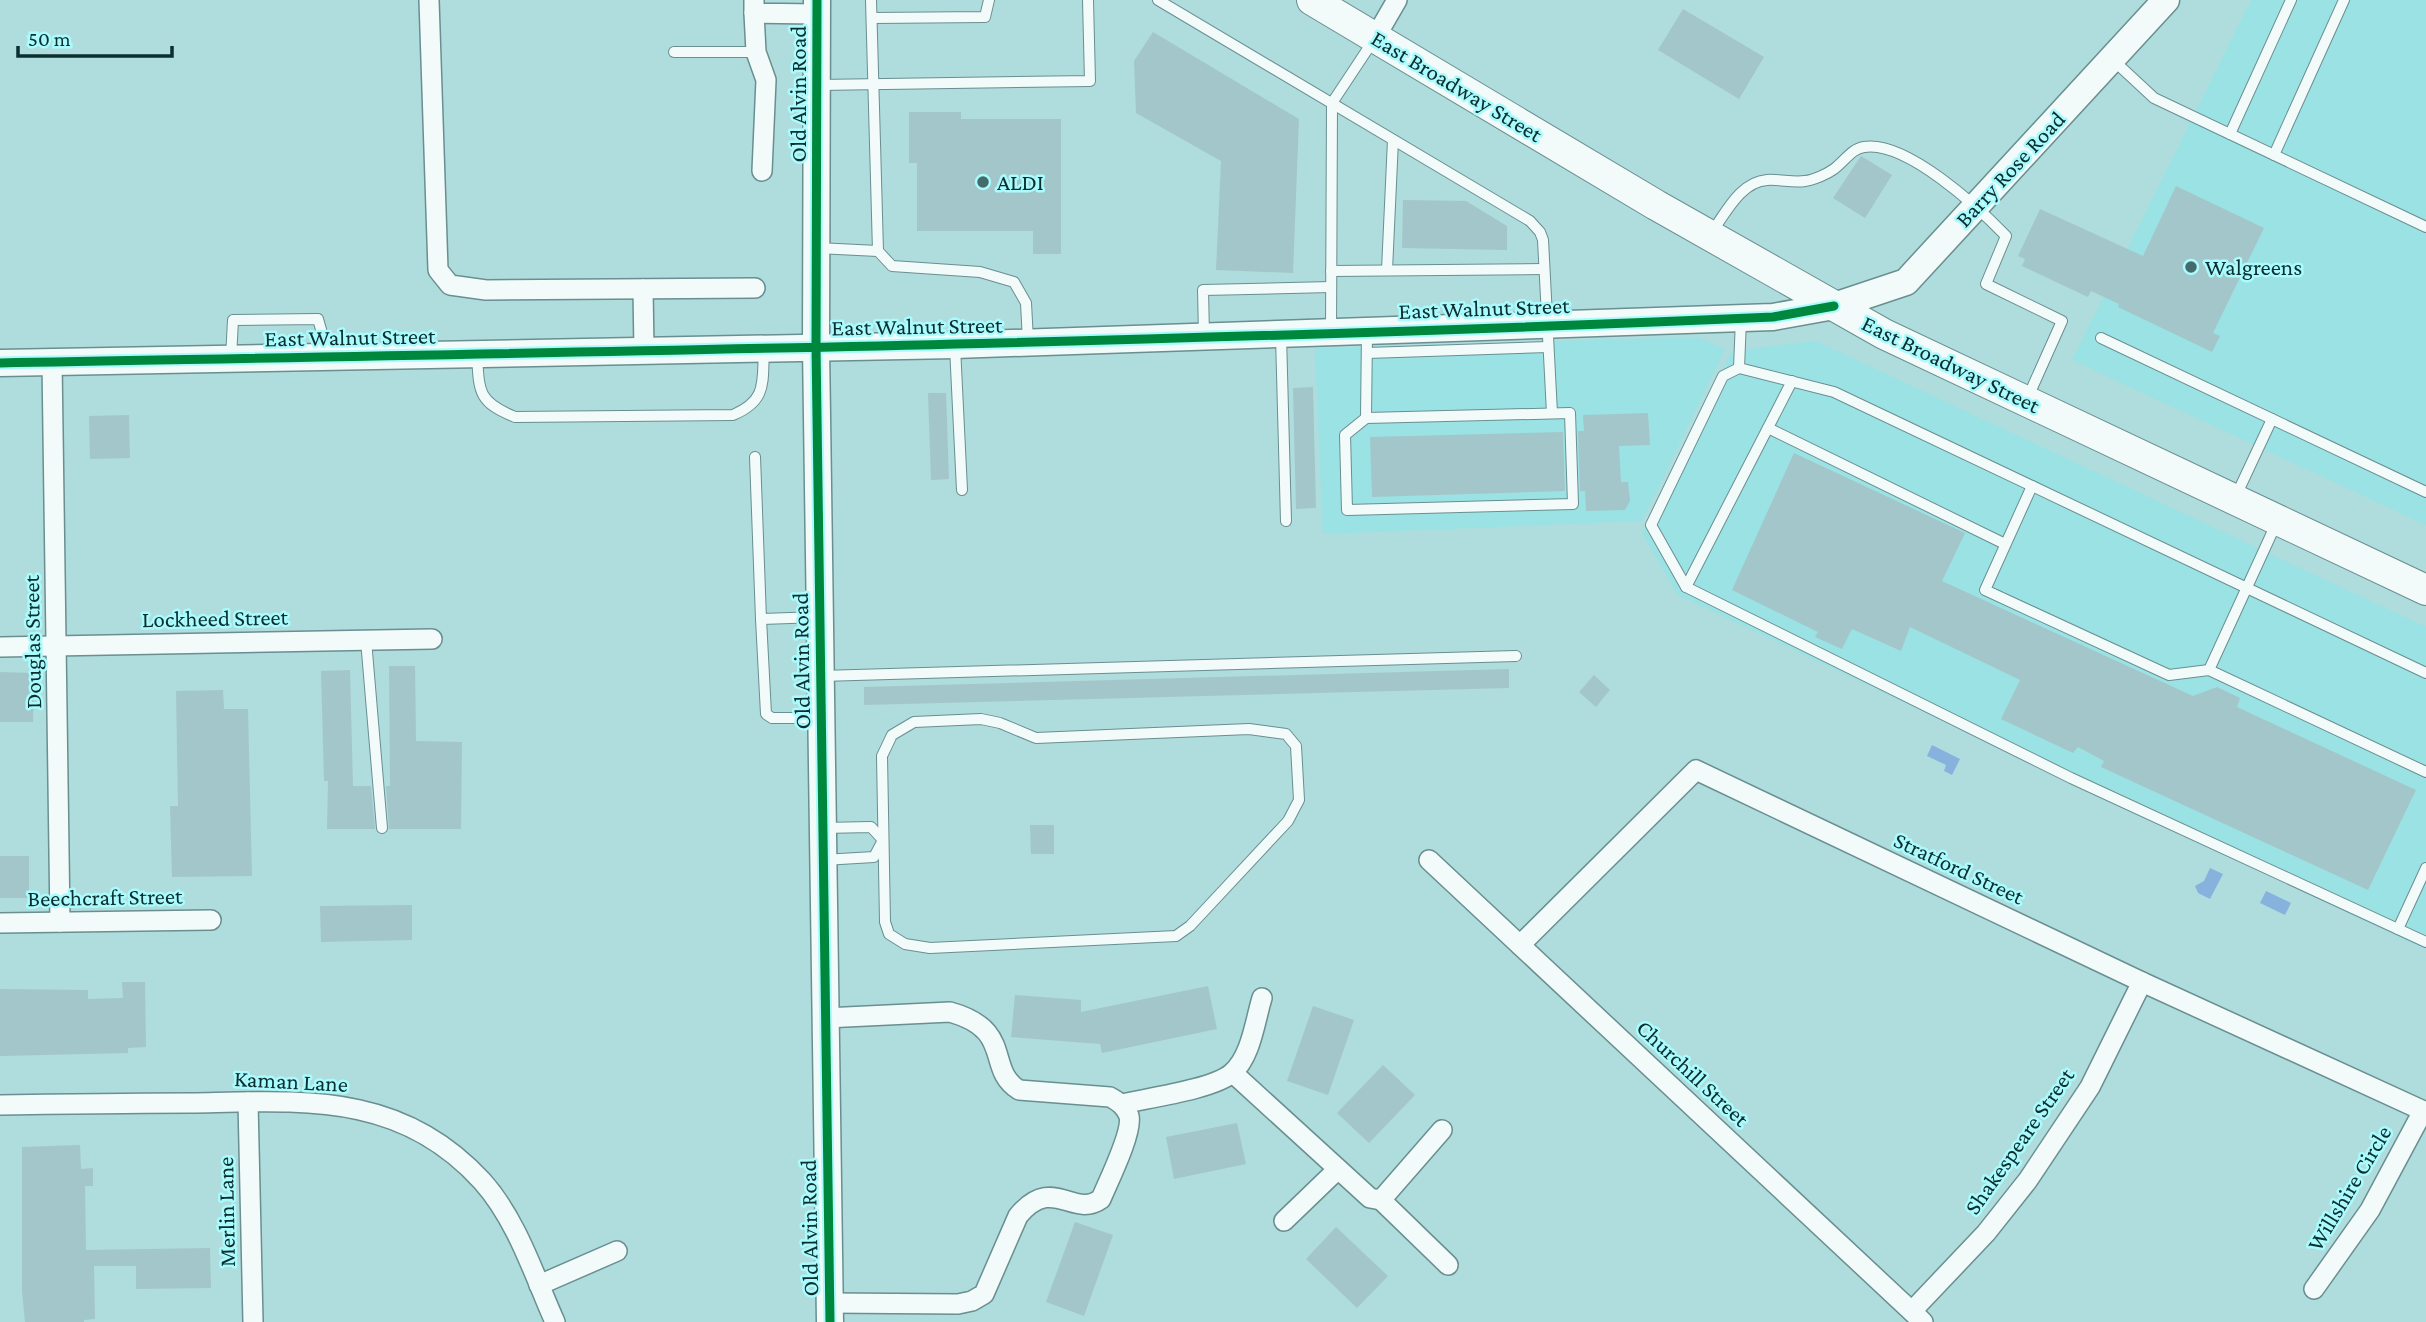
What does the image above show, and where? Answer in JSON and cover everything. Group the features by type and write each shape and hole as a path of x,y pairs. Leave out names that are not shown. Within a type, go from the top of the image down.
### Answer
{"main road":[{"name":"East Broadway Street","path":"1312,0 1710,235 1884,334 2426,590"}],"street":[{"path":"429,0 438,270 450,285 485,290 755,288"},
{"path":"1375,37 1397,0"},
{"name":"Barry Rose Road","path":"1834,306 1906,282 2166,0"},
{"path":"762,171 766,80 756,52 754,6 817,7"},
{"name":"Old Alvin Road","path":"817,7 816,347 830,1313"},
{"path":"643,289 644,351"},
{"name":"East Walnut Street","path":"0,363 955,345 1331,333 1367,342 1548,336 1773,317 1834,306"},
{"name":"Douglas Street","path":"52,362 60,922"},
{"name":"Lockheed Street","path":"0,647 432,639"},
{"name":"Stratford Street","path":"1520,945 1696,770 2142,982 2425,1112"},
{"name":"Churchill Street","path":"1429,860 1917,1316"},
{"name":"Beechcraft Street","path":"0,923 211,920"},
{"name":"Shakespeare Street","path":"1917,1316 2028,1180 2090,1087 2142,982"},
{"path":"1122,1104 1214,1083 1233,1073 1246,1053 1262,998"},
{"path":"825,1018 950,1012 966,1016 984,1027 992,1038 1012,1086 1019,1090 1110,1097 1122,1104 1129,1118 1128,1130 1101,1199 1094,1204 1084,1205 1047,1196 1025,1208 1018,1216 984,1294 972,1301 958,1304 830,1313"},
{"path":"1233,1073 1370,1198 1381,1199 1448,1265"},
{"name":"Merlin Lane","path":"248,1102 253,1322"},
{"name":"Kaman Lane","path":"0,1105 307,1102 365,1110 396,1120 441,1144 483,1182 501,1205 514,1229 555,1322"},
{"name":"Willshire Circle","path":"2314,1289 2370,1210 2425,1112"},
{"path":"1381,1199 1442,1130"},
{"path":"1284,1221 1338,1169"},
{"path":"539,1285 617,1251"}],"lane":[{"path":"872,0 878,251 892,266 980,272 1014,282 1026,303 1028,343"},
{"path":"872,18 985,17 989,0"},
{"path":"817,85 1090,81 1088,0"},
{"path":"1158,0 1530,221 1543,240 1552,413"},
{"path":"2230,134 2291,0"},
{"path":"2274,155 2344,0"},
{"path":"1331,333 1332,103 1375,37"},
{"path":"674,52 756,52"},
{"path":"2111,59 2154,98 2426,227"},
{"path":"1387,270 1393,139"},
{"path":"1710,235 1750,184 1765,180 1804,181 1818,177 1833,170 1855,150 1866,146 1887,149 1920,164 1976,206 2006,236 1986,284 2062,321 2027,401"},
{"path":"817,248 878,251"},
{"path":"1331,271 1544,269"},
{"path":"1204,338 1203,289 1331,288"},
{"path":"231,358 233,320 318,319 329,357"},
{"path":"1739,368 1741,319"},
{"path":"1281,335 1286,521"},
{"path":"2101,338 2426,492"},
{"path":"1366,418 1367,342"},
{"path":"955,345 962,490"},
{"path":"477,354 478,382 484,396 494,408 515,417 733,415 749,408 762,390 764,348"},
{"path":"2426,673 1834,392 1739,368 1723,376 1651,525 1686,587 2071,778 2426,942"},
{"path":"1686,587 1792,381"},
{"path":"1570,413 1573,504 1347,510 1345,435 1366,418 1570,413"},
{"path":"2234,499 2272,419"},
{"path":"1768,428 2006,544"},
{"path":"755,457 766,714 772,719 821,718"},
{"path":"2032,486 1984,590 2169,675 2209,670 2426,772"},
{"path":"2209,670 2278,520"},
{"path":"761,618 820,617"},
{"path":"366,640 382,828"},
{"path":"820,676 1516,656"},
{"path":"822,828 871,827 883,840 885,922 889,934 905,944 930,947 1176,936 1190,926 1288,821 1299,800 1296,746 1286,734 1249,729 1036,738 1000,723 981,719 914,722 892,735 882,756 883,840 874,857 823,860"},
{"path":"2398,929 2426,869"}],"shaded area":[{"path":"2251,0 2426,0 2426,525 2072,360"},
{"path":"1697,337 1725,349 1642,521 1323,534 1315,348"},
{"path":"1816,341 2426,627 2426,950 1678,595 1642,533 1732,351"},
{"path":"1932,745 1960,759 1952,775 1944,771 1946,765 1927,756"},
{"path":"2210,868 2223,874 2210,899 2198,893 2195,886 2204,881"},
{"path":"2266,891 2291,903 2285,915 2260,903"}],"building":[{"path":"1683,9 1764,57 1739,99 1658,50"},
{"path":"1153,32 1299,119 1293,273 1216,270 1221,161 1136,113 1134,61"},
{"path":"909,112 961,112 961,119 1061,119 1061,254 1033,254 1033,231 917,231 917,163 909,163"},
{"path":"1861,156 1892,175 1865,218 1833,198"},
{"name":"Walgreens","path":"2176,186 2264,228 2213,333 2220,336 2212,352 2118,307 2119,304 2091,291 2088,297 2022,266 2025,259 2018,256 2040,209 2143,256"},
{"path":"1403,200 1466,201 1507,226 1507,250 1402,248"},
{"path":"1313,387 1316,508 1296,509 1293,388"},
{"path":"928,393 946,393 949,479 931,480"},
{"path":"1648,413 1650,445 1619,446 1621,482 1628,482 1630,501 1625,510 1586,511 1585,491 1580,491 1578,431 1584,431 1583,415"},
{"path":"129,415 130,458 90,459 89,416"},
{"path":"1563,432 1565,491 1372,497 1370,437"},
{"path":"1794,453 1965,533 1942,581 2193,696 2217,687 2240,698 2237,707 2416,790 2368,890 2101,767 2104,761 2078,747 2073,753 2001,719 2020,680 1910,627 1901,651 1852,629 1842,649 1815,637 1818,632 1732,590"},
{"path":"389,666 415,666 416,741 462,742 461,829 389,829 386,786 390,786"},
{"path":"1509,669 1509,688 864,705 864,687"},
{"path":"350,670 353,786 371,786 375,829 327,829 328,781 324,781 321,671"},
{"path":"0,672 34,673 33,722 0,722"},
{"path":"1594,675 1610,690 1596,707 1579,692"},
{"path":"223,690 224,709 248,709 252,876 172,877 170,806 178,806 176,691"},
{"path":"1030,825 1054,825 1054,854 1031,854"},
{"path":"0,856 29,856 29,898 0,898"},
{"path":"412,905 412,940 321,942 320,906"},
{"path":"122,982 145,982 146,1047 128,1048 128,1053 0,1056 0,989 88,990 88,999 123,998"},
{"path":"1208,986 1217,1029 1102,1053 1100,1044 1011,1037 1015,995 1081,1000 1081,1012"},
{"path":"1313,1006 1354,1020 1328,1095 1287,1081"},
{"path":"1383,1065 1415,1095 1369,1143 1337,1113"},
{"path":"1237,1123 1246,1164 1174,1179 1166,1137"},
{"path":"80,1145 81,1169 93,1168 93,1186 85,1186 86,1250 210,1248 211,1288 136,1289 136,1266 94,1266 95,1319 84,1322 25,1322 22,1291 22,1147"},
{"path":"1075,1222 1113,1235 1084,1316 1046,1302"},
{"path":"1336,1227 1388,1276 1357,1308 1306,1259"}],"cycle path":[{"path":"817,0 816,347 830,1322"},
{"path":"0,363 886,346 1330,334 1773,317 1834,306"}],"place":[{"name":"ALDI","path":"983,182"},
{"name":"Walgreens","path":"2191,267"}]}
